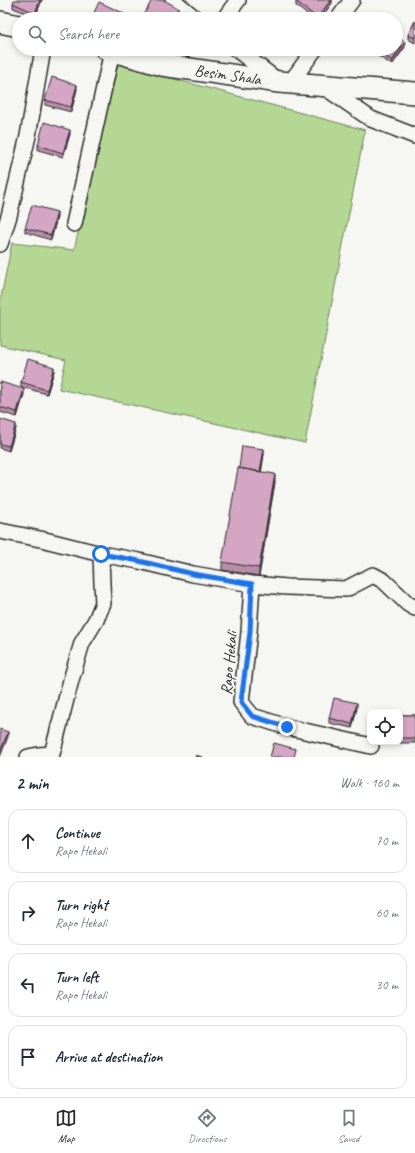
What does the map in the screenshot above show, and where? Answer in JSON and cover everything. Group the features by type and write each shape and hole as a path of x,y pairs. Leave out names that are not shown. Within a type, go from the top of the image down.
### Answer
{"street":[{"path":"173,0 185,12"},
{"path":"229,12 238,0"},
{"path":"343,12 352,0"},
{"path":"0,22 12,25"},
{"path":"0,244 9,216 28,136 42,56"},
{"name":"Besim Shala","path":"74,224 108,56"},
{"path":"246,56 285,82 309,56"},
{"name":"Besim Shala","path":"166,57 285,82 415,93"},
{"path":"322,85 371,119 415,136"},
{"path":"0,531 193,574 252,584 346,589 373,575 384,581 408,604 415,608"},
{"path":"28,757 52,754 82,643 96,620 103,603 101,554"},
{"name":"Rapo Hekali","path":"252,584 250,632 241,702 252,716 287,727 371,746"}],"green space":[{"path":"118,64 365,130 305,443 59,389 66,360 0,345 0,302 12,243 74,250"}],"building":[{"path":"14,0 40,0 35,12 13,3"},
{"path":"152,0 164,0 178,8 176,12 145,12"},
{"path":"331,0 322,12 310,12 296,1"},
{"path":"99,2 121,12 94,12"},
{"path":"415,21 415,38 408,35"},
{"path":"385,56 395,56 392,61"},
{"path":"52,77 77,85 71,107 45,100"},
{"path":"44,122 70,130 63,153 38,145"},
{"path":"32,205 57,212 51,235 25,228"},
{"path":"28,359 54,367 47,390 21,382"},
{"path":"0,382 24,389 17,412 0,407"},
{"path":"0,419 16,424 9,446 0,444"},
{"path":"242,446 264,449 260,472 239,468"},
{"path":"238,468 275,474 259,568 222,562"},
{"path":"334,698 357,703 352,724 329,718"},
{"path":"403,715 415,715 415,738 403,738"},
{"path":"0,729 8,732 0,752"},
{"path":"274,743 296,749 294,757 270,757"}],"route":[{"path":"101,554 139,561 193,574 252,584 250,632 241,702 252,716 287,727"}]}
